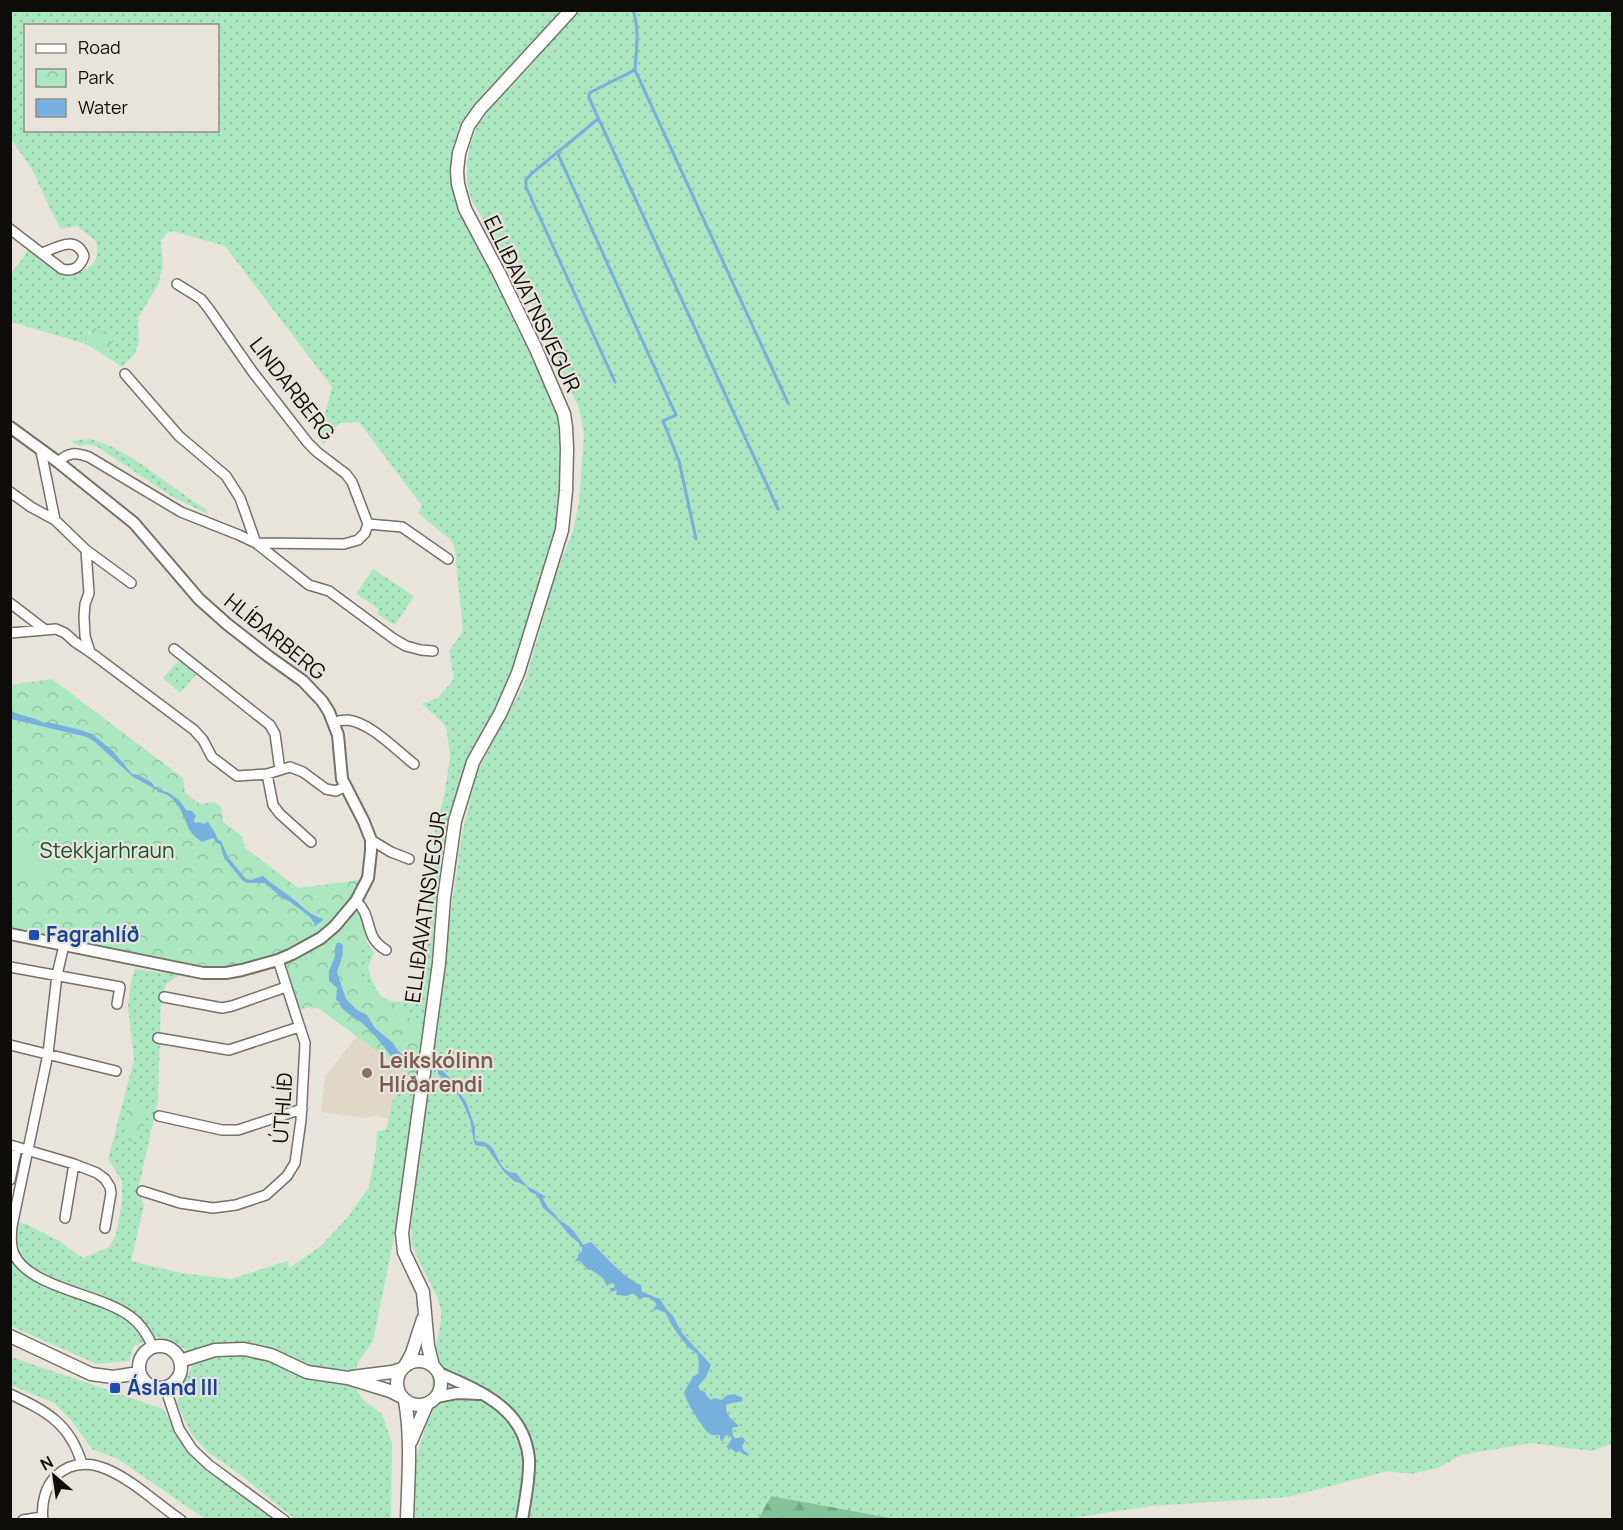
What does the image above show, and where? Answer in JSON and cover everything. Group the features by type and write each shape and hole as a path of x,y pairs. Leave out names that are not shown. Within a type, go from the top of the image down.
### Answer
{"main road":[{"name":"ELLIÐAVATNSVEGUR","path":"436,1370 428,1346 423,1292 404,1252 402,1233 436,985 451,843 470,768 501,712 519,673 562,530 567,470 564,414 536,349 465,209 459,193 457,171 461,144 474,117 571,10"},
{"name":"ELLIÐAVATNSVEGUR","path":"404,1367 412,1353 425,1312"},
{"path":"10,1336 91,1374 113,1377 139,1373"},
{"path":"153,1347 169,1348 180,1361 178,1377 171,1385 165,1387 149,1386 139,1373 141,1358 153,1347"},
{"path":"180,1361 215,1350 244,1348 271,1355 307,1372 348,1378 390,1391 417,1406 432,1400"},
{"path":"348,1378 392,1372 410,1363 422,1361 436,1370 441,1389 417,1424 409,1448"},
{"path":"404,1367 396,1383 408,1417 407,1520"}],"street":[{"path":"10,229 43,253"},
{"name":"LINDARBERG","path":"177,284 201,299 252,371 308,443 346,474 352,482 368,524"},
{"path":"125,374 179,436 226,476 240,498 256,543"},
{"name":"HLÍÐARBERG","path":"10,427 134,523 199,599 268,656 303,681 322,700 338,735 340,771 345,786 360,813 371,840 368,878 357,902 335,927 321,938 278,960 242,970 202,974 10,934"},
{"path":"41,451 55,520"},
{"path":"58,462 66,455 78,453 89,457 181,512 256,543 309,585 329,591 406,646 433,651"},
{"path":"10,492 55,520 86,550 131,583"},
{"path":"256,543 344,544 358,540 365,533 368,524 402,527 448,559"},
{"path":"86,550 89,592 84,617 85,636 90,652"},
{"path":"10,603 44,629"},
{"path":"10,633 44,629 56,629 65,633 194,730 203,740 212,757 237,776 267,774 290,767 297,769 326,789 336,790 345,786"},
{"path":"174,650 270,725 275,734 280,770"},
{"path":"333,722 347,720 362,724 414,764"},
{"path":"267,774 273,805 311,842"},
{"path":"371,840 409,859"},
{"path":"357,902 362,906 366,915 372,938 378,946 386,950"},
{"path":"64,945 57,975 48,1054 11,1237 12,1247 17,1260 40,1278 117,1309 131,1317 140,1325 153,1347"},
{"name":"ÚTHLÍÐ","path":"142,1191 180,1203 213,1208 236,1205 266,1195 287,1176 295,1163 302,1109 305,1043 278,960"},
{"path":"10,967 120,987 117,1004"},
{"path":"164,997 222,1008 286,987"},
{"path":"158,1038 229,1050 299,1027"},
{"path":"10,1045 116,1071"},
{"path":"159,1116 222,1130 237,1130 302,1109"},
{"path":"10,1180 14,1146 97,1173 105,1179 111,1193 105,1228"},
{"path":"65,1218 74,1164"},
{"path":"436,1370 484,1395 511,1416 525,1442 529,1457 522,1520"},
{"path":"165,1387 179,1430 192,1449 209,1465 284,1520"},
{"path":"432,1400 457,1393 484,1395"},
{"path":"10,1394 51,1415 77,1448 82,1464"},
{"path":"23,1520 43,1518 45,1495 52,1481 65,1470 82,1464 102,1467 118,1474 181,1520"}],"shaded area":[{"name":"Leikskólinn Hlíðarendi","path":"362,1030 405,1070 405,1079 391,1105 387,1119 378,1116 363,1118 321,1112 325,1076"}],"green space":[{"path":"11,11 567,11 463,135 460,192 509,278 570,408 574,436 573,480 567,519 523,659 463,790 403,1193 373,1341 357,1364 355,1387 363,1400 382,1414 392,1443 391,1519 295,1519 208,1452 192,1435 177,1404 182,1386 192,1367 184,1348 156,1337 134,1346 129,1361 97,1364 11,1326 11,1222 26,1224 59,1241 83,1258 109,1247 116,1235 122,1201 122,1181 108,1159 134,1060 128,1007 131,980 135,969 180,975 166,984 161,998 158,1100 139,1186 139,1194 144,1205 131,1261 181,1273 231,1279 288,1261 289,1268 321,1246 347,1218 369,1187 377,1131 386,1130 391,1105 405,1079 405,1070 324,1008 298,1007 283,964 287,959 345,922 358,909 364,917 367,943 374,953 368,968 377,991 387,1000 403,1002 414,998 422,989 425,977 435,829 445,792 450,755 444,724 422,704 438,698 454,679 449,651 463,632 455,550 452,541 418,513 422,506 359,422 339,423 324,444 316,434 325,414 332,387 225,246 172,231 161,240 163,264 158,285 138,318 139,342 134,355 122,367 104,355 114,342 89,331 86,344 11,322 11,273 30,246 49,264 67,275 91,266 97,256 96,241 77,226 61,229 32,169 11,139"},
{"path":"578,11 1612,11 1612,1444 1591,1451 1530,1443 1461,1455 1438,1468 1411,1474 1388,1471 1288,1497 1151,1506 1066,1519 896,1519 771,1496 758,1519 414,1519 415,1461 429,1416 441,1310 412,1244 411,1225 430,1059 462,834 477,772 525,682 557,571 573,531 579,503 584,434 579,408 536,312 508,259 472,201 467,184 470,144 478,125 493,105","holes":["442,1067 451,1079 467,1104 475,1127 476,1141 489,1145 503,1166 516,1173 528,1187 546,1197 543,1199 549,1209 560,1221 571,1227 583,1245 587,1244 579,1256 582,1247 543,1208 535,1194 505,1173 486,1147 474,1143 468,1116 462,1102 437,1073"]},
{"path":"92,326 115,340 104,355 86,344"},
{"path":"90,439 120,451 135,460 206,509 208,514 173,497 96,446 87,444 80,446 70,441"},
{"path":"373,569 414,596 395,625 377,614 379,609 356,594"},
{"path":"179,660 196,675 180,693 163,678"},
{"name":"Stekkjarhraun","path":"52,679 183,778 185,793 200,804 215,802 221,807 223,822 242,836 244,847 298,888 360,880 346,905 362,918 365,943 358,952 363,983 425,1030 415,1079 314,1005 301,1010 282,954 242,966 202,969 11,929 10,685"},
{"path":"11,845 55,851 51,882 11,877"},
{"path":"136,1103 143,1105 146,1115 141,1131 131,1142 126,1134 125,1121 128,1107"},
{"path":"11,1357 163,1409 175,1430 206,1469 275,1519 205,1519 118,1459 92,1449 70,1419 54,1403 11,1385"},
{"path":"771,1496 896,1519 758,1519"}],"water":[{"path":"11,711 44,723 92,734 113,751 132,774 138,775 155,787 169,793 180,801 186,810 192,811 196,816 195,823 208,822 218,840 221,841 228,857 246,879 251,880 263,876 309,912 323,920 314,927 315,924 309,916 282,898 265,883 247,883 242,880 224,858 220,844 213,838 202,842 192,833 175,801 133,777 95,742 87,737 11,719"},
{"path":"337,943 343,945 337,972 346,999 357,1010 367,1015 375,1028 393,1043 398,1051 405,1056 416,1058 411,1067 400,1060 394,1060 372,1032 346,1012 336,1000 337,988 329,981 329,971"},
{"path":"438,1065 441,1065 442,1070 451,1079 467,1104 475,1127 476,1141 490,1146 505,1169 516,1173 528,1187 546,1197 543,1199 549,1209 576,1234 583,1245 591,1242 608,1260 641,1285 642,1292 660,1299 682,1333 711,1365 706,1377 698,1386 700,1390 705,1392 711,1400 714,1398 722,1400 731,1394 743,1398 742,1401 726,1405 726,1409 739,1426 732,1428 733,1436 744,1438 742,1446 749,1454 748,1456 726,1447 732,1439 731,1436 726,1435 722,1442 720,1435 710,1434 691,1408 684,1392 693,1377 699,1373 698,1357 679,1335 666,1313 656,1309 651,1313 657,1304 650,1298 640,1299 633,1293 627,1296 616,1295 617,1290 611,1292 610,1288 614,1288 615,1285 612,1283 607,1286 603,1278 588,1270 580,1261 574,1263 582,1247 543,1208 535,1194 505,1173 486,1147 475,1145 465,1108 454,1089 438,1074"}],"waterway":[{"path":"633,10 637,32 635,70 788,403"},
{"path":"635,70 591,92 589,98 778,509"},
{"path":"598,119 531,174 526,180 526,187 615,382"},
{"path":"557,152 676,415 663,421 679,461 696,539"}],"place":[{"name":"Fagrahlíð","path":"34,935"},
{"name":"Leikskólinn Hlíðarendi","path":"367,1073"},
{"name":"Ásland III","path":"115,1388"}]}
